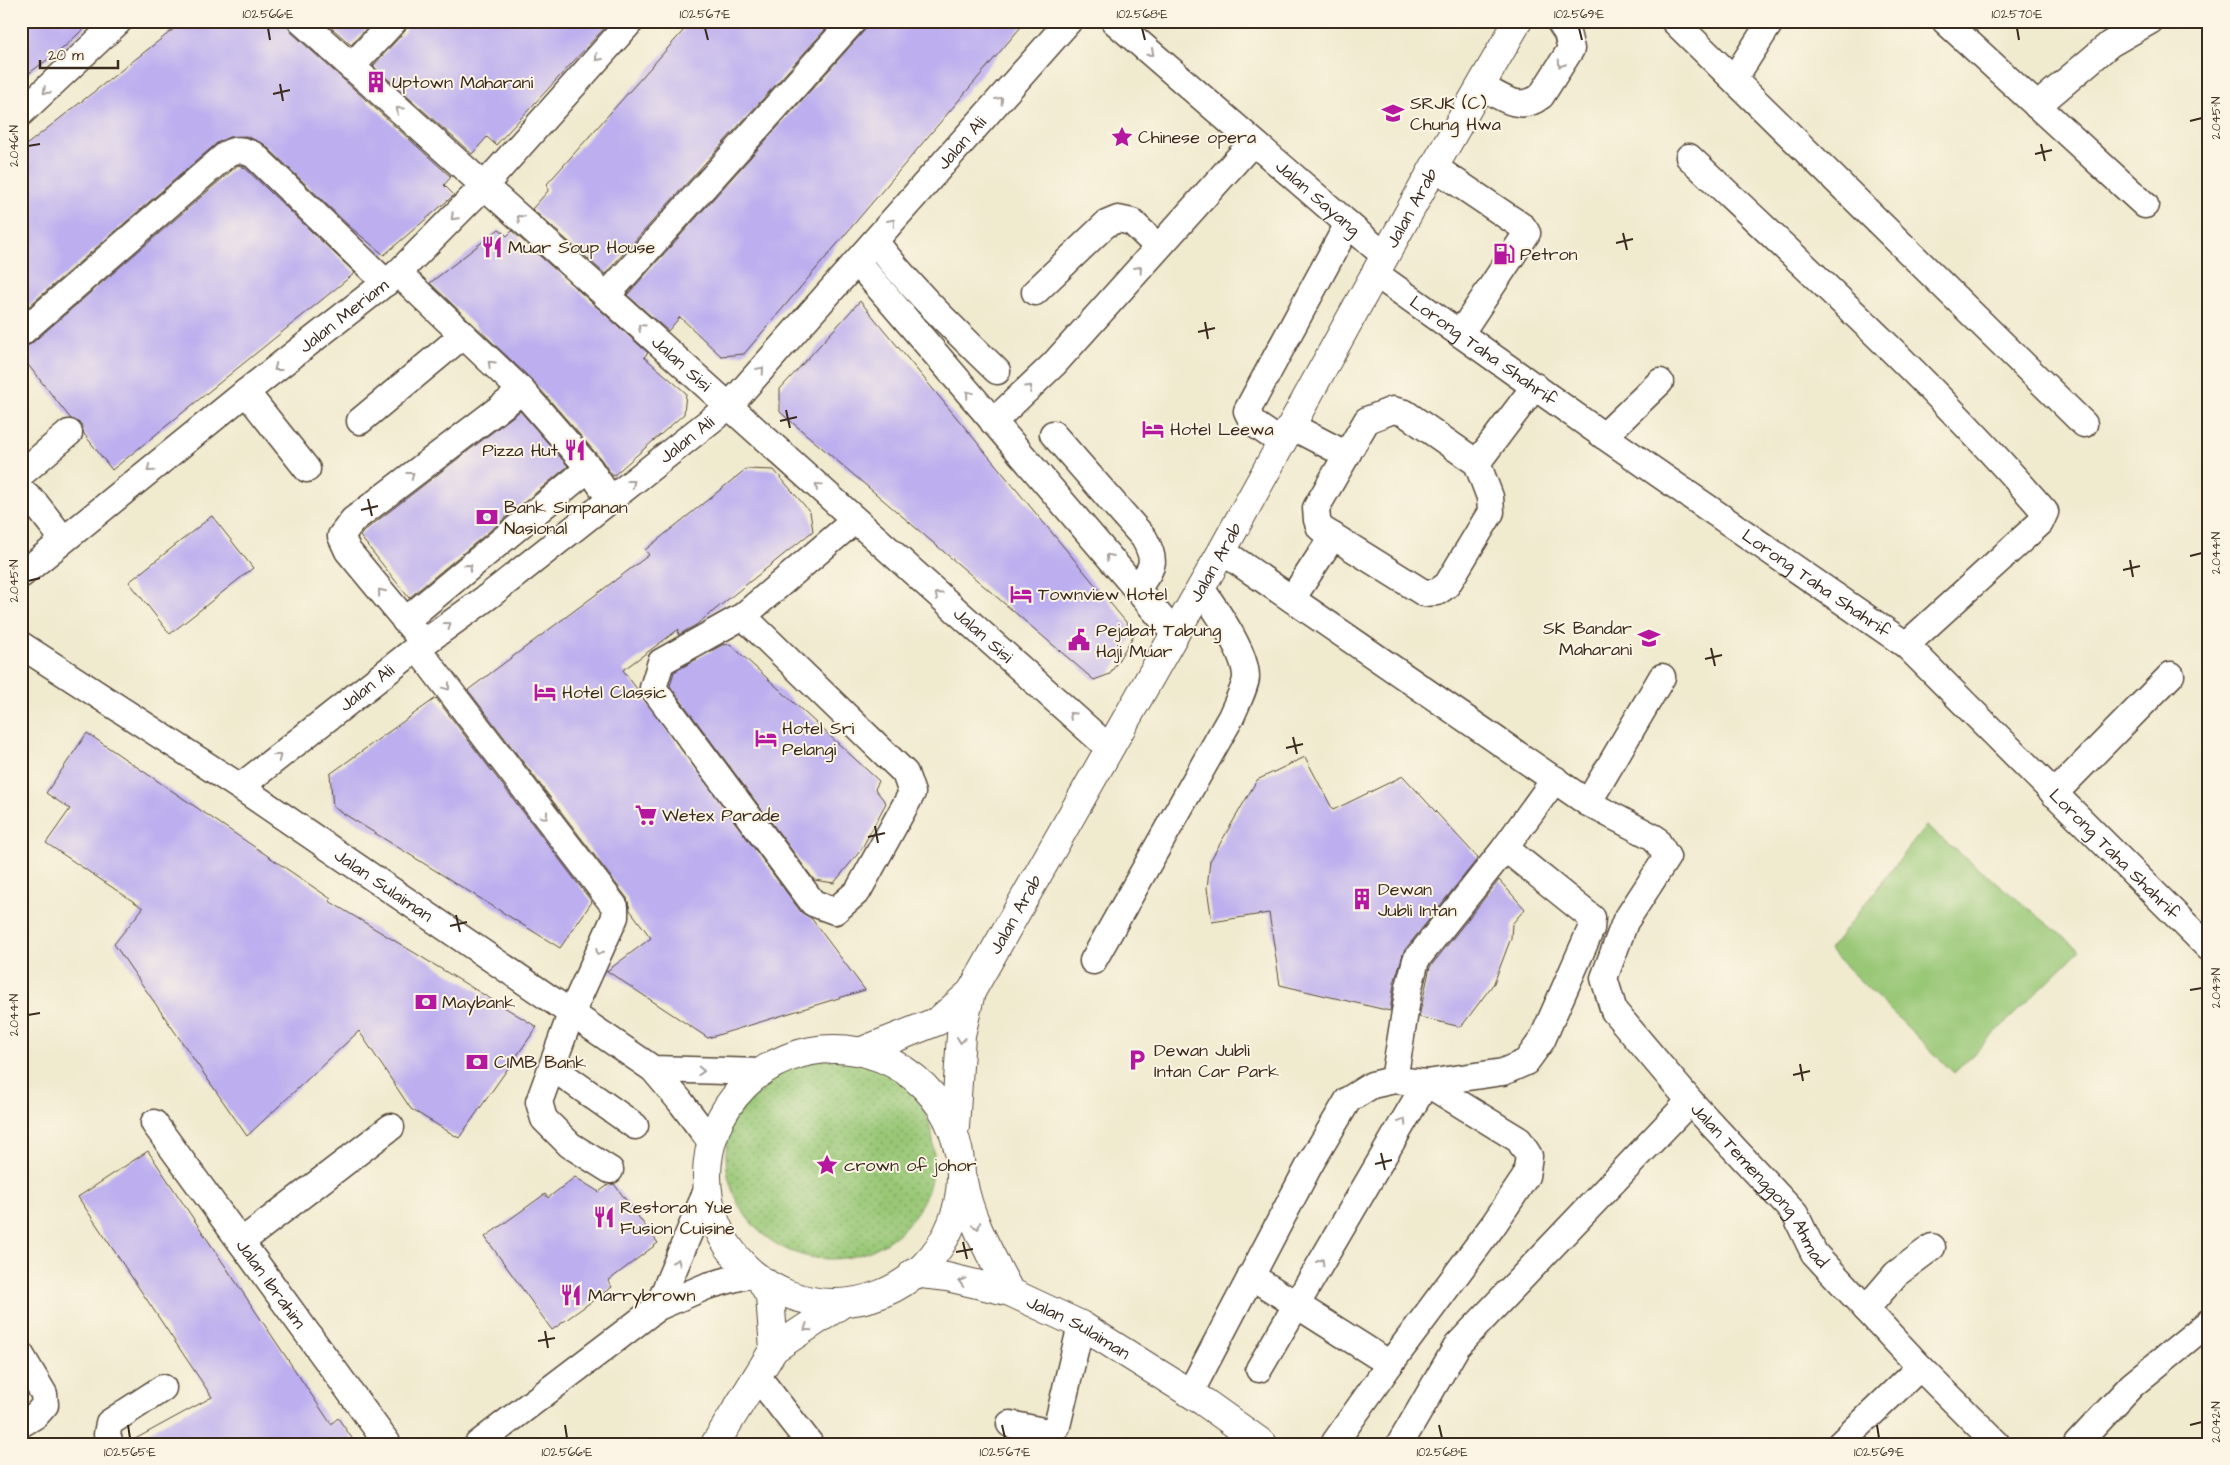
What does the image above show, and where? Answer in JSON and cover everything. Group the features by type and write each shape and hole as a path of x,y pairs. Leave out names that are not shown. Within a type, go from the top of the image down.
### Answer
{"main road":[{"name":"Jalan Arab","path":"862,1051 938,1021 971,992 1108,748 1222,551 1434,167 1518,21"},
{"path":"715,1444 774,1350 840,1305 890,1288 912,1274 936,1246 952,1222 959,1193 960,1162 955,1128 961,1035 971,992"},
{"path":"774,1350 770,1296 757,1279 729,1250 714,1221 707,1190 707,1166 711,1142 722,1115 740,1091 762,1072 793,1056 827,1049 862,1051 892,1061 918,1078 940,1100 955,1128"},
{"name":"Jalan Sulaiman","path":"960,1162 966,1196 978,1230 1010,1292 1081,1325 1190,1394 1263,1444"},
{"path":"912,1274 947,1278 1010,1292"},
{"path":"757,1279 800,1300 840,1305"}],"street":[{"path":"21,113 119,21"},
{"name":"Jalan Sisi","path":"300,21 1108,748"},
{"path":"351,67 394,21"},
{"name":"Jalan Meriam","path":"21,575 246,392 392,278 484,186 631,21"},
{"path":"606,296 853,21"},
{"name":"Jalan Ali","path":"240,787 420,646 490,595 729,406 1069,21"},
{"name":"Jalan Sayang","path":"1114,21 1348,224 1380,265"},
{"path":"1481,86 1513,103 1524,105 1534,102 1541,96 1571,49 1567,33 1559,21"},
{"path":"1674,21 2084,424"},
{"path":"1734,79 1771,21"},
{"path":"1945,21 2145,205"},
{"path":"2037,106 2110,44 2150,21"},
{"path":"994,422 1054,364 1253,142"},
{"path":"21,333 227,154 235,150 244,150 254,154 392,278 462,336 522,390 589,468 610,499"},
{"path":"1689,157 1873,329 1991,451 2045,512 2040,523 1906,645"},
{"path":"1434,167 1524,227 1527,233 1460,334"},
{"path":"1035,292 1106,224 1118,218 1132,222 1158,247"},
{"path":"1347,454 1253,423 1247,411 1348,224"},
{"path":"874,241 926,302 997,371"},
{"path":"857,262 1175,634"},
{"name":"Lorong Taha Shahrif","path":"1380,265 1460,334 1906,645 2209,948"},
{"path":"360,421 462,336"},
{"path":"1604,436 1660,382"},
{"path":"1477,463 1535,386"},
{"path":"522,390 353,520 341,536 348,551 405,621 420,646 615,907 614,917 571,1014 553,1068 539,1102 544,1119 570,1145 610,1170"},
{"path":"246,392 307,469"},
{"path":"1393,410 1405,414 1477,463 1490,497 1491,512 1446,585 1437,592 1424,593 1320,528 1316,508 1347,454 1367,420 1393,410"},
{"path":"21,474 69,433"},
{"path":"1053,434 1144,538 1152,554 1152,567 1136,589"},
{"path":"405,621 589,468"},
{"path":"21,491 35,503 63,539"},
{"path":"743,616 905,773 912,793 858,890 835,911 813,903 653,688 662,662 743,616 855,520"},
{"path":"1292,599 1333,536"},
{"path":"1222,551 1588,802 1655,838 1667,857 1625,922 1604,978 1614,1011 1690,1101"},
{"path":"1093,961 1231,717 1246,678 1240,655 1227,628 1201,588"},
{"name":"Jalan Sulaiman","path":"22,648 240,787 653,1069 711,1142"},
{"path":"2054,794 2171,675"},
{"path":"1588,802 1662,677"},
{"path":"1394,1080 1409,987 1416,960 1505,848 1555,779"},
{"path":"1190,1394 1310,1164 1348,1100 1372,1084 1394,1080 1426,1083 1503,1072 1526,1062 1542,1040 1591,929 1592,918 1505,848"},
{"path":"553,1068 635,1126"},
{"path":"653,1069 762,1072"},
{"path":"1258,1369 1426,1083"},
{"path":"1335,1442 1390,1364 1494,1224 1526,1176 1529,1156 1518,1140 1426,1083"},
{"name":"Jalan Temenggong Ahmad","path":"1400,1444 1458,1346 1690,1101 1795,1214 1814,1253 1920,1367 1996,1444"},
{"name":"Jalan Ibrahim","path":"154,1124 388,1444"},
{"path":"241,1242 391,1127"},
{"path":"658,1307 707,1190"},
{"path":"1866,1308 1896,1274 1932,1247"},
{"path":"1252,1276 1390,1364"},
{"path":"489,1440 658,1307 707,1286 757,1279"},
{"path":"2077,1444 2132,1385 2209,1322"},
{"path":"1010,1424 1047,1432 1057,1426 1081,1325"},
{"path":"21,1355 44,1394 46,1405 36,1415 21,1424"},
{"path":"1840,1444 1920,1367"},
{"path":"757,1376 810,1444"},
{"path":"110,1444 107,1434 109,1423 163,1388"}],"green space":[{"path":"1926,826 2080,950 1954,1073 1829,950"},
{"path":"830,1051 850,1053 879,1063 896,1075 910,1089 926,1115 932,1135 934,1155 932,1175 922,1204 910,1221 896,1235 870,1251 850,1257 830,1259 810,1257 781,1247 764,1235 750,1221 734,1195 728,1175 726,1155 728,1135 738,1106 750,1089 764,1075 790,1059 810,1053"}],"building":[{"path":"21,21 92,21 62,49 21,79"},
{"path":"184,21 286,21 291,32 451,177 444,185 454,195 384,255 349,226 264,144 246,136 229,137 217,143 21,313 21,149"},
{"path":"324,21 373,21 351,45"},
{"path":"409,21 611,21 496,145 487,137 472,154 373,66 405,31"},
{"path":"692,21 833,21 605,274 532,209 548,191 547,184"},
{"path":"868,21 1026,21 744,354 721,356 680,317 668,331 627,295 864,31"},
{"path":"238,165 245,168 355,273 112,470 84,434 81,424 71,419 21,356 21,348 31,344"},
{"path":"499,229 507,236 512,231 648,353 644,357 686,393 684,414 613,476 600,458 533,381 430,283"},
{"path":"860,301 1135,633 1110,674 1094,680 780,412 780,389"},
{"path":"520,411 568,466 409,598 360,536"},
{"name":"Wetex Parade","path":"746,469 774,470 810,512 813,531 696,625 678,635 679,629 623,670 801,912 811,918 865,990 708,1038 607,971 651,938 630,910 627,898 468,690 649,555 645,550"},
{"path":"212,516 253,568 170,634 129,582"},
{"name":"Hotel Sri Pelangi","path":"730,644 879,781 875,789 886,803 861,850 834,883 814,880 670,686 674,672 722,645"},
{"path":"436,698 592,902 560,948 333,807 330,774"},
{"path":"87,733 331,899 329,901 537,1027 459,1138 411,1109 359,1031 247,1136 114,944 143,908 46,843 70,809 46,793"},
{"name":"Dewan Jubli Intan","path":"1305,757 1333,810 1403,776 1478,858 1404,951 1394,983 1390,1011 1280,985 1269,913 1212,922 1207,888 1210,861 1257,780"},
{"path":"1499,880 1525,909 1512,924 1511,938 1494,983 1461,1027 1419,1017 1430,967"},
{"path":"148,1151 331,1424 338,1418 356,1444 126,1444 212,1397 78,1197"},
{"path":"575,1177 599,1192 608,1185 614,1184 658,1243 608,1281 612,1287 552,1330 485,1237 545,1194 548,1198"}],"place":[{"name":"Uptown Maharani","path":"376,82"},
{"name":"SRJK (C) Chung Hwa","path":"1393,113"},
{"name":"Chinese opera","path":"1122,137"},
{"name":"Muar Soup House","path":"492,247"},
{"name":"Petron","path":"1504,254"},
{"name":"Hotel Leewa","path":"1153,429"},
{"name":"Pizza Hut","path":"575,450"},
{"name":"Bank Simpanan Nasional","path":"487,517"},
{"name":"Townview Hotel","path":"1021,594"},
{"name":"SK Bandar Maharani","path":"1649,638"},
{"name":"Pejabat Tabung Haji Muar","path":"1079,640"},
{"name":"Hotel Classic","path":"545,692"},
{"name":"Hotel Sri Pelangi","path":"766,738"},
{"name":"Wetex Parade","path":"646,815"},
{"name":"Dewan Jubli Intan","path":"1362,899"},
{"name":"Maybank","path":"426,1002"},
{"name":"Dewan Jubli Intan Car Park","path":"1137,1060"},
{"name":"CIMB Bank","path":"477,1062"},
{"name":"crown of johor","path":"827,1165"},
{"name":"Restoran Yue Fusion Cuisine","path":"604,1217"},
{"name":"Marrybrown","path":"571,1295"}]}
